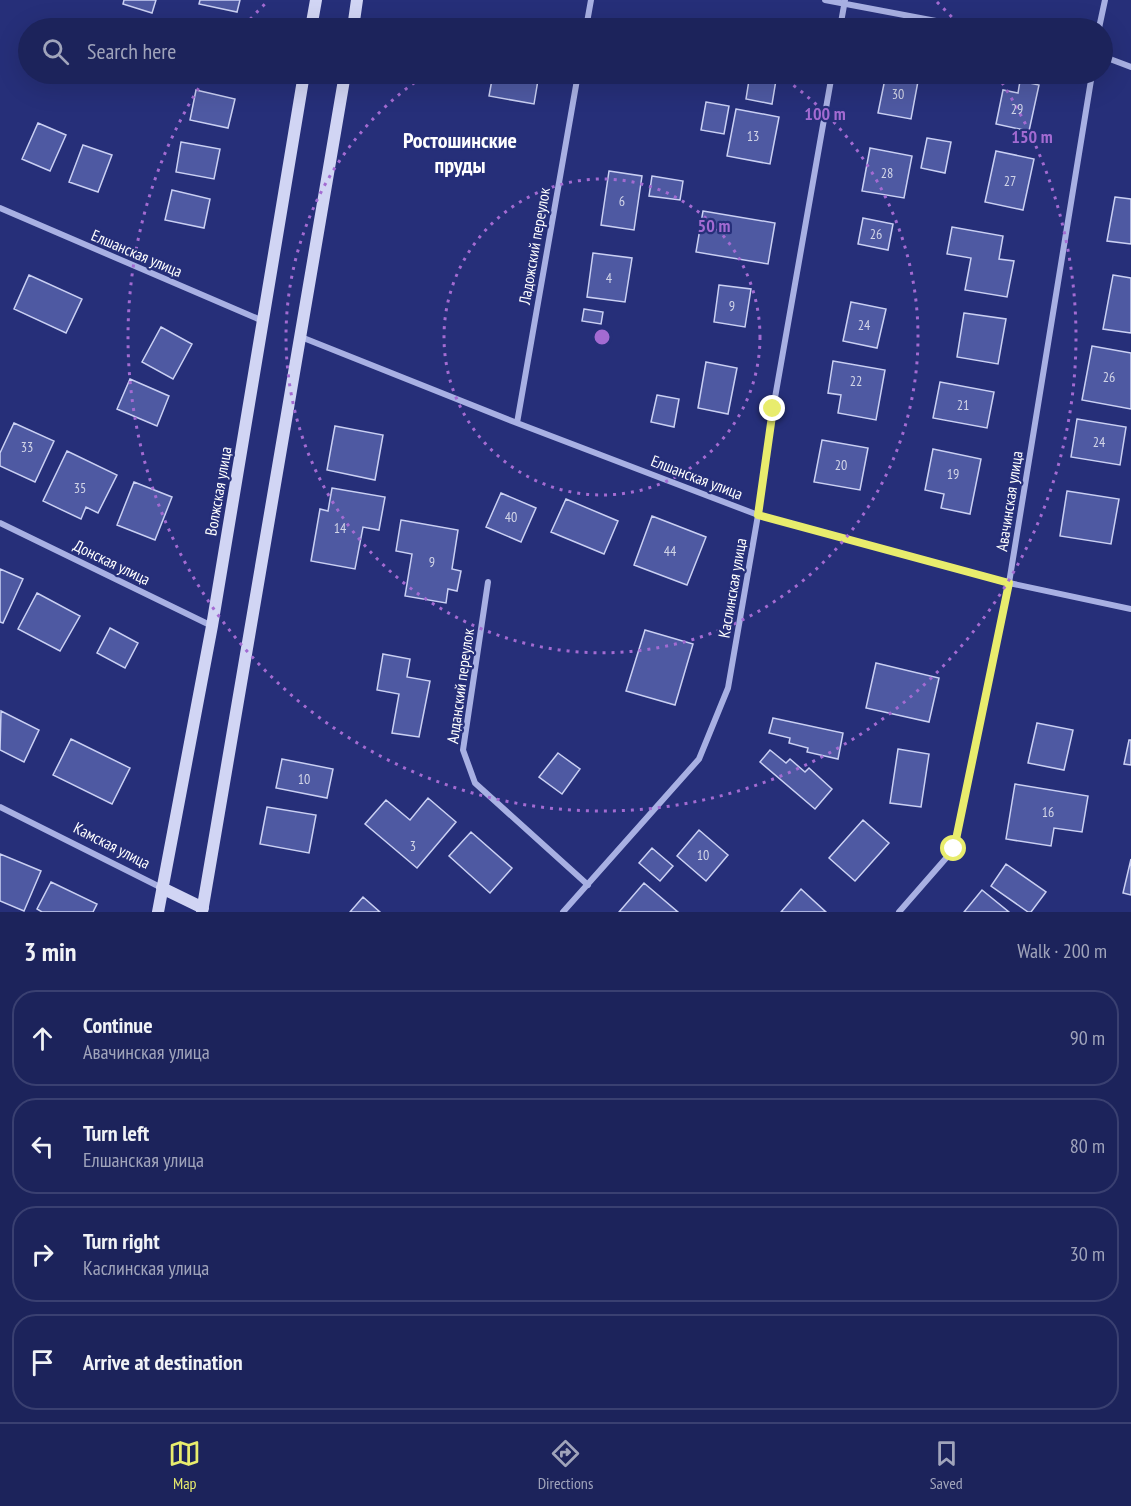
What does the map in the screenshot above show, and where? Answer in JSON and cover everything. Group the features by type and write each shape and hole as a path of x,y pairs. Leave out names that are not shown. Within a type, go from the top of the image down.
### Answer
{"street":[{"path":"313,18 316,0"},
{"path":"354,18 357,0"},
{"path":"588,18 591,0"},
{"path":"825,0 845,1 926,18"},
{"path":"1101,18 1104,0"},
{"path":"842,18 845,1"},
{"path":"1113,60 1131,67"},
{"name":"Волжская улица","path":"158,912 212,626 302,84"},
{"path":"205,911 343,84"},
{"name":"Ладожский переулок","path":"516,423 576,84"},
{"name":"Каслинская улица","path":"563,912 699,759 728,688 758,515 773,409 830,84"},
{"name":"Авачинская улица","path":"899,912 954,849 1009,583 1090,84"},
{"name":"Елшанская улица","path":"0,208 263,321"},
{"name":"Елшанская улица","path":"301,337 516,423 758,515 1009,583 1131,609"},
{"name":"Донская улица","path":"0,523 212,626"},
{"name":"Алданский переулок","path":"488,582 463,750 475,783 588,885"},
{"name":"Камская улица","path":"0,807 205,911"}],"building":[{"path":"124,0 156,0 152,13 123,4"},
{"path":"200,0 240,0 237,12 199,4"},
{"path":"491,84 537,84 534,104 489,96"},
{"path":"748,84 775,84 772,104 746,99"},
{"path":"884,84 918,84 911,119 878,113"},
{"path":"1020,84 1039,85 1029,131 996,124 1003,90 1018,93"},
{"path":"196,90 235,99 228,128 190,120"},
{"path":"706,102 729,106 724,134 701,130"},
{"path":"736,109 779,117 770,164 727,156"},
{"path":"38,123 66,135 50,171 22,159"},
{"path":"927,138 951,142 945,173 921,168"},
{"path":"181,142 220,149 214,179 176,172"},
{"path":"83,145 112,155 98,192 69,182"},
{"path":"870,148 912,156 904,198 862,191"},
{"path":"996,151 1034,159 1023,210 985,202"},
{"path":"609,171 642,176 634,230 601,225"},
{"path":"652,176 683,181 680,200 649,196"},
{"path":"172,190 210,199 204,228 165,220"},
{"path":"1115,197 1131,199 1131,244 1107,241"},
{"path":"703,211 775,223 768,264 696,252"},
{"path":"863,218 893,224 888,250 858,244"},
{"path":"952,227 1003,236 999,259 1014,261 1007,297 965,290 971,258 947,254"},
{"path":"593,253 632,258 625,302 587,297"},
{"path":"29,275 82,299 66,333 14,309"},
{"path":"1113,275 1131,278 1131,333 1103,329"},
{"path":"719,285 751,289 745,327 714,322"},
{"path":"851,302 886,309 877,348 843,341"},
{"path":"584,309 603,312 601,324 582,321"},
{"path":"964,313 1006,319 998,364 957,357"},
{"path":"161,327 192,344 173,379 142,362"},
{"path":"1092,346 1131,353 1131,409 1082,400"},
{"path":"833,361 885,370 876,420 838,413 841,395 828,393"},
{"path":"706,362 737,368 728,414 698,408"},
{"path":"130,379 169,396 157,426 117,409"},
{"path":"940,382 994,392 987,428 933,418"},
{"path":"657,395 679,399 674,427 651,422"},
{"path":"1077,419 1126,427 1120,465 1071,457"},
{"path":"14,423 54,441 35,482 0,466 0,453"},
{"path":"335,426 383,435 375,480 327,470"},
{"path":"822,440 868,448 860,490 814,482"},
{"path":"933,449 981,459 970,514 941,508 944,494 925,490"},
{"path":"67,451 117,475 98,513 86,507 81,519 43,501"},
{"path":"134,482 172,497 155,540 117,525"},
{"path":"332,488 385,497 379,530 363,527 355,569 311,561 320,509 328,511"},
{"path":"1067,491 1119,499 1111,544 1060,536"},
{"path":"501,493 536,508 521,542 486,527"},
{"path":"566,499 618,521 604,554 551,532"},
{"path":"652,516 706,537 687,585 634,565"},
{"path":"401,520 458,530 452,569 461,571 457,591 448,589 446,603 405,596 412,554 396,551"},
{"path":"0,569 23,579 3,623 0,622"},
{"path":"37,593 80,616 60,651 18,629"},
{"path":"110,628 138,643 125,668 97,653"},
{"path":"645,630 693,644 675,705 626,691"},
{"path":"383,654 410,659 407,677 430,681 419,737 392,733 399,694 377,690"},
{"path":"876,663 939,678 929,722 866,708"},
{"path":"1,711 39,730 24,762 0,750"},
{"path":"773,718 843,733 838,759 807,752 808,748 789,743 790,738 769,733"},
{"path":"1037,723 1073,730 1064,770 1028,763"},
{"path":"71,739 130,768 112,804 53,775"},
{"path":"1129,740 1131,740 1131,765 1124,764"},
{"path":"898,749 929,754 921,807 890,803"},
{"path":"770,750 786,763 790,759 805,772 809,768 832,789 815,809 760,762"},
{"path":"558,753 580,769 562,794 539,777"},
{"path":"282,759 333,769 327,798 276,788"},
{"path":"1015,784 1088,796 1082,832 1054,828 1051,846 1006,839"},
{"path":"428,798 456,822 417,868 365,824 386,800 410,820"},
{"path":"267,807 316,815 309,853 260,844"},
{"path":"863,820 889,843 855,881 829,858"},
{"path":"699,830 728,855 706,881 677,856"},
{"path":"471,832 512,868 490,893 449,856"},
{"path":"652,848 673,866 660,881 639,863"},
{"path":"0,854 41,871 24,911 0,901"},
{"path":"1131,859 1131,895 1123,893"},
{"path":"1006,864 1046,892 1031,912 991,886"},
{"path":"51,882 97,904 93,912 42,912 37,909"},
{"path":"644,883 678,912 619,912"},
{"path":"801,889 826,912 781,912"},
{"path":"982,890 1009,912 964,912"},
{"path":"363,897 380,912 350,912"}],"district":[{"name":"Ростошинские пруды","path":"460,152"}],"route":[{"path":"773,409 758,515 1009,583 954,849"}]}
